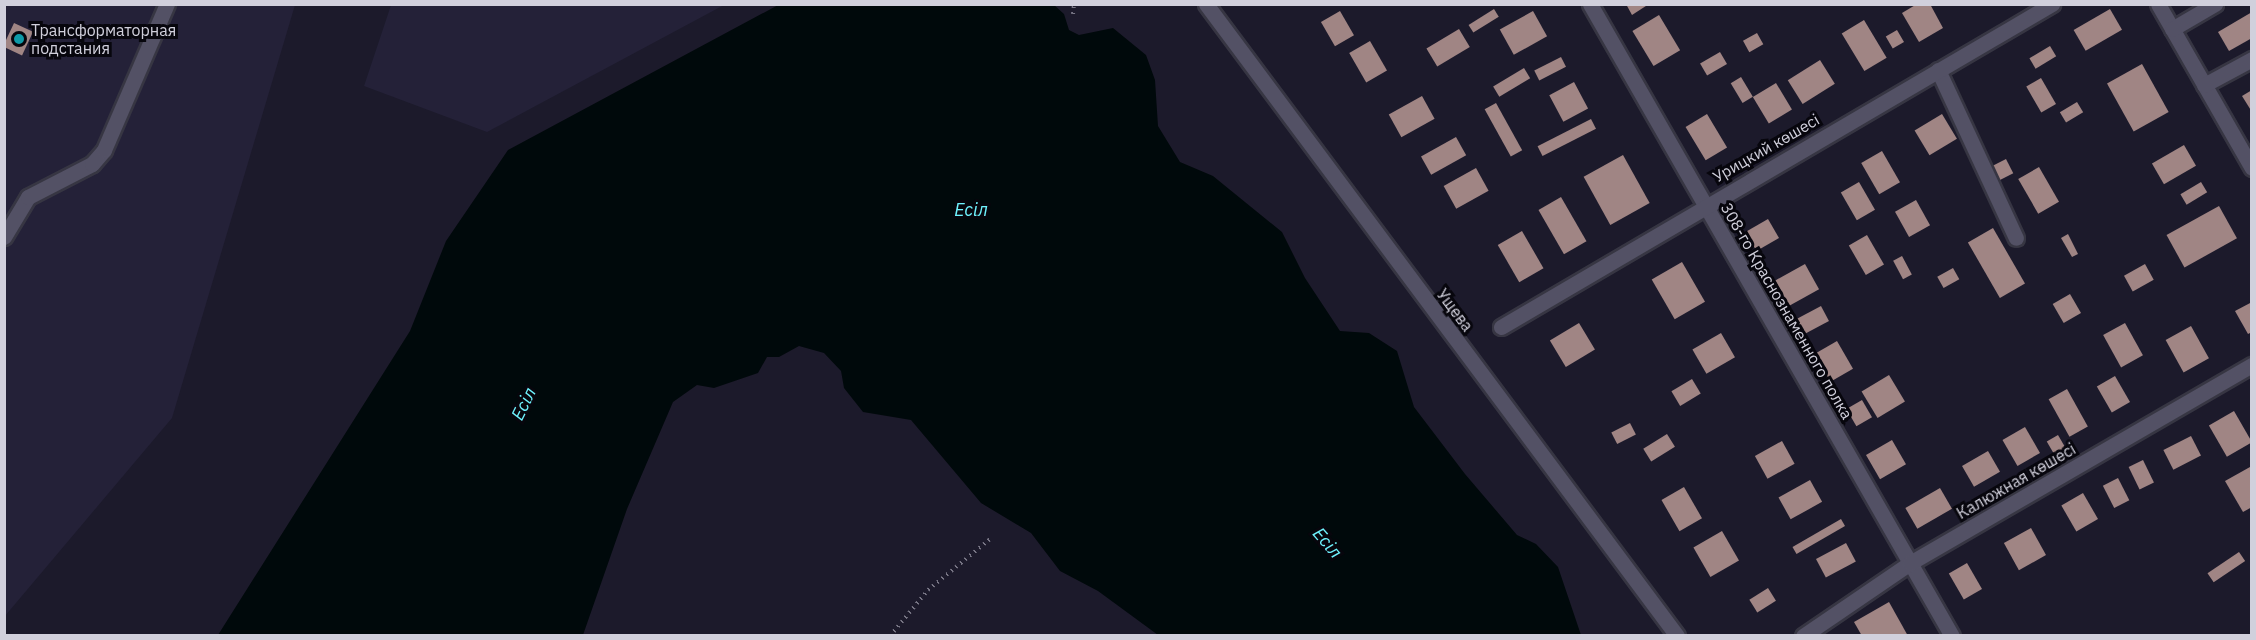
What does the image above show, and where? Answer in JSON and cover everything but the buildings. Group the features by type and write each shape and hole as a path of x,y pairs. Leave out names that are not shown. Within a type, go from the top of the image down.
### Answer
{"street":[{"path":"4,237 28,197 92,164 104,150 167,4"},
{"name":"Ущева","path":"1206,4 1677,636"},
{"name":"308-го Краснознаменного полка","path":"1590,4 1952,636"},
{"name":"Урицкий көшесі","path":"1501,327 1705,205 2052,4"},
{"path":"2158,4 2252,168"},
{"path":"2172,29 2215,4"},
{"path":"2204,85 2252,59"},
{"path":"1938,70 2016,238"},
{"name":"Калюжная көшесі","path":"1803,636 1911,563 2252,365"}],"path":[{"path":"1073,14 1074,4"},
{"path":"890,636 928,590 990,538"}],"shaded area":[{"path":"391,4 724,5 487,132 364,86"},
{"path":"5,5 295,5 172,418 5,616"}],"water":[{"name":"Есіл","path":"780,4 1054,5 1064,14 1069,30 1079,35 1113,28 1146,55 1155,80 1158,126 1180,162 1213,176 1282,232 1305,278 1340,331 1369,333 1397,351 1414,407 1465,474 1517,535 1536,544 1558,567 1581,635 1158,635 1098,591 1060,571 1031,533 981,503 911,420 863,412 844,388 841,371 824,353 799,346 779,357 767,357 758,373 714,388 697,385 673,402 627,509 583,635 218,635 410,331 446,241 508,150"}],"place":[{"name":"Трансформаторная подстания","path":"19,39"}]}
